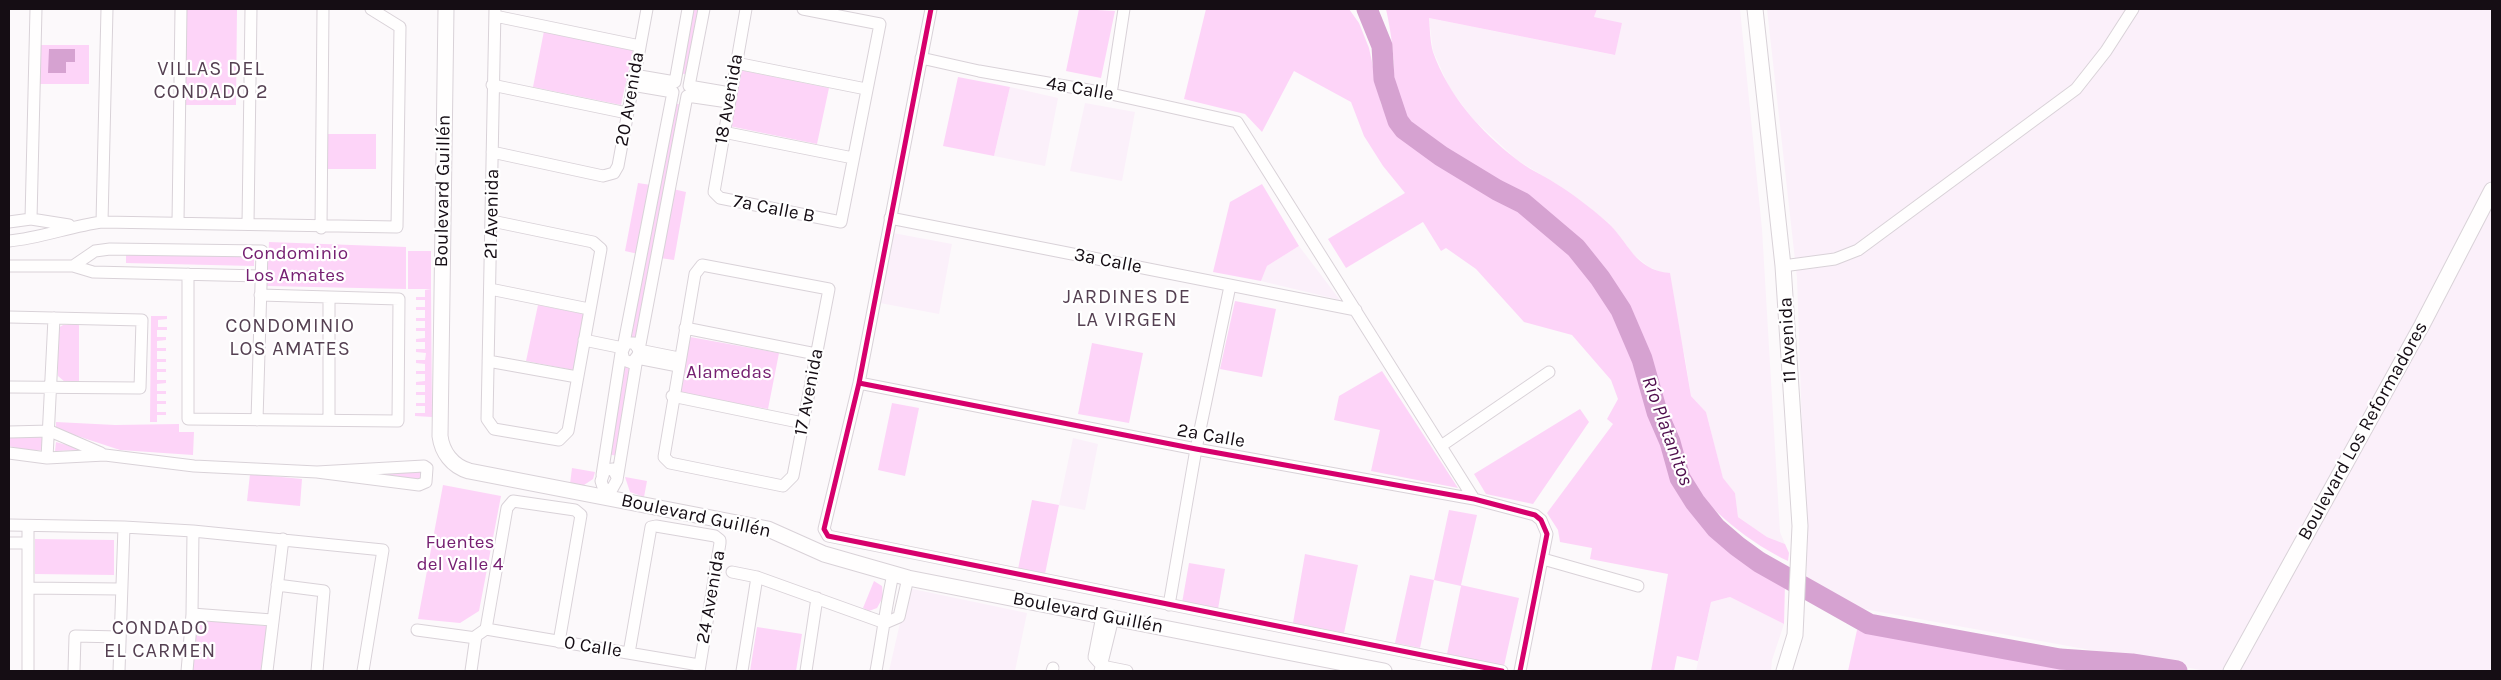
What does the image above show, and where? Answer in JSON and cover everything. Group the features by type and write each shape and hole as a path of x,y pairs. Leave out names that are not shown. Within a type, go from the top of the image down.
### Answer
{"main road":[{"name":"Boulevard Guillén","path":"446,9 440,441 451,460 464,469 768,529 824,554 908,578 1384,671"},
{"name":"11 Avenida","path":"1754,9 1783,266 1800,526 1795,637 1789,649 1784,671"},
{"name":"Boulevard Los Reformadores","path":"2231,671 2422,325 2492,190"},
{"path":"1794,671 1795,637"}],"street":[{"path":"31,219 36,9"},
{"path":"102,222 107,9"},
{"path":"178,222 181,9"},
{"path":"248,224 251,9"},
{"path":"321,228 324,9"},
{"path":"9,241 24,240 73,226 102,222 178,222 321,228 397,227 400,27 371,9"},
{"name":"20 Avenida","path":"492,152 600,176 612,175 617,169 647,9"},
{"path":"588,493 597,489 601,477 622,351 688,9"},
{"path":"626,501 620,493 617,479 615,472 610,468 605,470 601,477 603,487 608,490 614,488 617,479 638,354 704,9"},
{"name":"18 Avenida","path":"713,188 746,9"},
{"path":"723,132 853,158 880,24 802,9"},
{"path":"931,9 859,383 824,529 828,536 1502,671"},
{"path":"1111,94 1124,9"},
{"path":"1783,266 1835,259 1858,250 1908,214 2076,89 2106,52 2133,9"},
{"path":"495,12 640,46"},
{"name":"21 Avenida","path":"495,12 492,84 492,221 487,419 494,429 558,440 564,437 568,431 577,377"},
{"name":"4a Calle","path":"921,58 979,71 1111,94 1237,122 1356,310"},
{"path":"736,63 866,89"},
{"path":"674,87 683,78 688,91"},
{"path":"633,80 674,87"},
{"path":"492,84 627,113"},
{"path":"674,87 680,99 688,91"},
{"path":"688,91 729,97"},
{"name":"7a Calle B","path":"713,188 720,198 841,222 853,158"},
{"name":"3a Calle","path":"890,218 1356,310"},
{"path":"9,222 31,219 73,226"},
{"path":"488,361 577,377 601,255 600,247 593,242 492,221"},
{"path":"73,266 95,251 110,249 262,251 257,420"},
{"name":"17 Avenida","path":"672,396 663,453 670,463 779,486 788,484 793,476 829,289 707,265 698,268 695,274 685,328"},
{"path":"9,266 73,266 94,272 261,276"},
{"path":"188,274 188,420 398,421 398,299 260,294"},
{"path":"1170,605 1196,449 1230,286"},
{"path":"490,289 589,309"},
{"path":"329,297 329,420"},
{"path":"1356,310 1474,499"},
{"path":"9,317 142,320 140,388 9,387"},
{"path":"47,458 50,431 54,318"},
{"path":"803,423 672,396 678,362 685,328 816,354"},
{"path":"632,342 638,354 633,362 627,363 622,351 626,343 632,342"},
{"path":"583,343 622,351"},
{"path":"638,354 678,362"},
{"path":"1442,446 1549,372"},
{"name":"2a Calle","path":"859,383 1196,449 1474,499 1535,516 1541,520 1547,534 1543,559"},
{"path":"9,432 50,431 105,455"},
{"path":"9,453 47,458 105,455 194,466 317,472 423,485 426,482 427,472 424,466 317,472"},
{"path":"471,671 476,638 481,631 486,629 510,503 519,500 579,512 581,520 559,642"},
{"path":"9,525 124,527 193,531 383,550 364,671"},
{"path":"28,526 28,671"},
{"name":"24 Avenida","path":"629,653 651,528 656,526 715,536 720,540 699,668"},
{"path":"119,671 120,589 124,527"},
{"path":"187,671 192,614 193,531"},
{"path":"267,671 283,539"},
{"path":"9,543 28,543"},
{"path":"1520,671 1543,559 1638,586"},
{"path":"732,572 757,577 885,623 899,617 908,578"},
{"path":"876,671 885,623 884,613 893,574"},
{"path":"742,671 757,577"},
{"path":"276,585 324,591 317,671"},
{"path":"28,588 120,589"},
{"path":"806,671 818,598"},
{"path":"192,614 272,620"},
{"path":"1101,669 1094,657 1107,617"},
{"path":"1101,669 1107,617"},
{"name":"0 Calle","path":"486,629 629,653 699,668"},
{"path":"417,630 476,638"},
{"path":"74,671 75,636 120,637"},
{"path":"1101,669 1127,671"}],"shaded area":[{"path":"1597,9 1740,9 1762,229 1780,532 1785,544 1767,537 1738,517 1735,493 1723,479 1706,412 1691,396 1685,357 1661,272 1649,267 1629,251 1609,223 1558,185 1517,160 1473,119 1450,89 1433,51 1429,18 1614,55 1594,17"},
{"path":"1767,9 2492,9 2492,671 2206,671 1864,609 1861,614 1807,581 1797,278"},
{"path":"49,49 75,49 75,62 66,62 66,73 48,73"},
{"path":"1010,87 1058,98 1045,166 994,156"},
{"path":"1085,103 1135,112 1122,181 1070,171"},
{"path":"893,233 952,244 939,314 880,303"},
{"path":"1299,246 1340,300 1261,281 1267,266"},
{"path":"1073,438 1098,444 1085,510 1059,505"},
{"path":"908,588 1027,613 1015,671 889,671"},
{"path":"1730,597 1784,624 1772,660 1771,671 1696,671 1711,602"}],"green space":[{"name":"VILLAS DEL CONDADO 2","path":"183,9 237,9 236,105 182,105"},
{"path":"690,9 702,9 689,75 678,73"},
{"path":"1079,9 1115,11 1101,78 1066,71"},
{"path":"1206,9 1349,9 1359,23 1369,48 1381,104 1390,123 1411,143 1439,165 1516,210 1563,245 1595,283 1625,333 1652,418 1667,447 1674,482 1695,517 1717,542 1747,564 1785,583 1784,624 1730,597 1711,602 1698,661 1677,656 1674,671 1651,671 1668,574 1590,559 1592,548 1560,542 1558,530 1547,513 1613,424 1607,419 1618,399 1611,380 1572,335 1524,322 1476,269 1446,248 1441,251 1423,222 1346,268 1328,239 1405,193 1383,166 1364,136 1351,102 1294,71 1262,132 1245,114 1184,99"},
{"path":"1386,9 1597,9 1594,17 1622,23 1615,55 1429,18 1432,48 1439,68 1457,98 1478,125 1521,163 1582,201 1615,230 1640,261 1658,271 1670,273 1691,396 1706,412 1723,478 1735,493 1738,517 1767,537 1785,544 1789,553 1788,561 1746,536 1718,513 1695,488 1684,468 1674,431 1667,417 1644,351 1630,321 1596,265 1575,240 1550,216 1520,195 1439,146 1411,124 1399,106 1397,99 1392,43"},
{"path":"544,31 633,49 621,105 533,87"},
{"path":"37,45 89,45 89,84 37,84"},
{"path":"740,70 829,88 817,144 729,126"},
{"path":"958,77 1010,87 994,156 943,146"},
{"path":"672,103 684,105 639,339 627,337"},
{"path":"323,134 376,134 376,169 324,169"},
{"path":"638,183 651,185 638,254 625,251"},
{"path":"1262,184 1299,246 1267,266 1261,281 1213,272 1230,202"},
{"path":"673,189 686,192 674,260 660,258"},
{"name":"Condominio Los Amates","path":"269,242 406,247 406,289 267,286"},
{"path":"408,251 431,251 431,289 408,289"},
{"name":"Condominio Los Amates","path":"126,253 254,256 254,266 126,263"},
{"path":"431,289 432,417 415,416 415,413 425,413 425,406 416,406 416,403 425,403 425,395 416,395 416,392 425,392 425,385 416,385 416,382 425,381 425,374 416,374 416,371 425,371 425,364 416,363 416,360 425,360 426,353 416,352 416,349 425,349 425,342 416,342 416,339 425,338 425,331 416,331 416,328 425,328 425,321 416,321 416,318 425,318 425,310 416,310 416,307 425,307 425,300 416,300 416,297 425,297 425,290"},
{"path":"1235,301 1276,309 1262,377 1220,369"},
{"path":"538,305 584,314 573,370 526,361"},
{"path":"151,316 167,316 167,319 158,320 158,327 167,327 167,330 157,330 157,337 166,337 166,340 157,341 157,348 166,348 166,351 157,351 157,359 166,359 166,362 157,362 157,369 166,369 166,372 157,372 157,380 166,380 166,383 157,384 157,391 166,391 166,394 157,394 157,401 166,401 166,404 157,404 157,412 166,412 166,415 157,415 157,422 150,422"},
{"path":"79,324 79,383 65,382 58,376 58,328 63,325"},
{"name":"Alamedas","path":"690,337 779,353 768,409 679,393"},
{"path":"1092,343 1143,353 1129,423 1078,414"},
{"path":"622,366 633,368 618,456 607,454"},
{"path":"1382,371 1458,488 1371,471 1380,430 1334,420 1339,396"},
{"path":"892,403 919,408 905,476 878,470"},
{"path":"1580,409 1589,422 1533,504 1486,494 1474,474"},
{"path":"56,422 115,425 179,424 179,432 194,432 193,455 120,450 56,429"},
{"path":"40,436 43,439 41,450 28,451 9,446 9,437"},
{"path":"56,442 85,450 55,451"},
{"path":"427,468 419,485 317,472"},
{"path":"572,468 595,472 593,479 584,485 570,484"},
{"path":"250,474 302,479 300,506 247,501"},
{"path":"625,477 647,481 644,497 630,492"},
{"name":"Fuentes del Valle 4","path":"443,485 501,496 479,611 460,623 418,619"},
{"path":"1032,500 1059,505 1045,574 1018,569"},
{"path":"1449,510 1477,515 1461,585 1519,598 1504,666 1447,654 1461,586 1434,580"},
{"name":"CONDADO EL CARMEN","path":"35,539 114,540 114,575 35,574"},
{"path":"1305,554 1358,565 1344,633 1293,623"},
{"path":"1189,563 1225,569 1218,609 1182,603"},
{"path":"1410,575 1434,580 1420,648 1395,643"},
{"path":"874,581 882,586 883,597 877,608 869,611 863,608"},
{"name":"CONDADO EL CARMEN","path":"196,619 267,626 263,671 191,671"},
{"path":"757,627 802,634 796,671 750,671"},
{"path":"1857,630 2102,671 1848,671"}],"waterway":[{"name":"Río Platanitos","path":"1367,9 1382,46 1384,79 1398,121 1404,129 1441,156 1497,190 1523,203 1576,248 1600,278 1621,310 1642,359 1657,412 1670,442 1680,478 1695,502 1716,528 1737,546 1759,562 1869,624 2060,659 2132,664 2177,671"}],"cycle path":[{"path":"931,9 859,383 824,529 828,536 1502,671"},
{"path":"859,383 1196,449 1474,499 1535,515 1541,520 1547,534 1520,671"}],"district":[{"name":"VILLAS DEL CONDADO 2","path":"211,80"},
{"name":"JARDINES DE LA VIRGEN","path":"1127,308"},
{"name":"CONDOMINIO LOS AMATES","path":"290,338"},
{"name":"CONDADO EL CARMEN","path":"160,640"}]}
